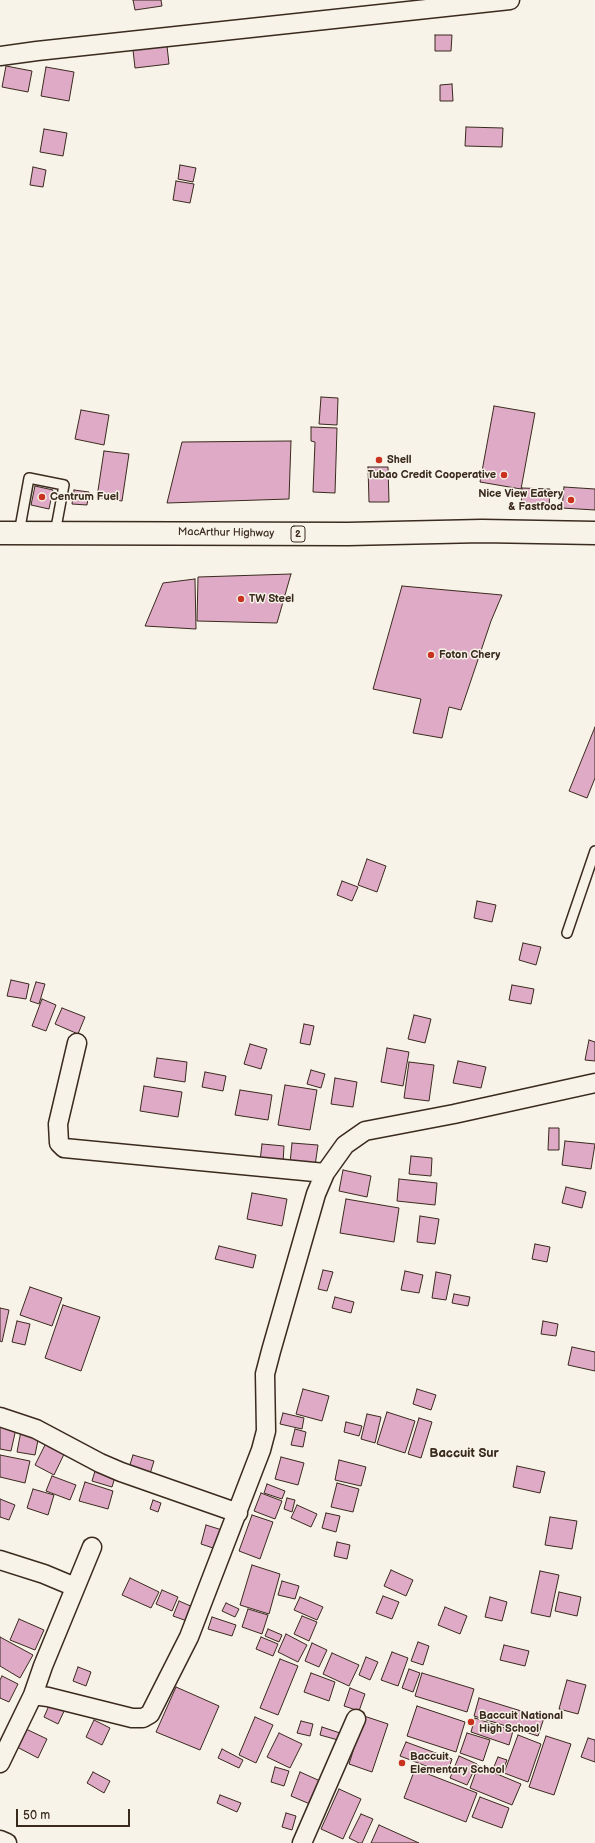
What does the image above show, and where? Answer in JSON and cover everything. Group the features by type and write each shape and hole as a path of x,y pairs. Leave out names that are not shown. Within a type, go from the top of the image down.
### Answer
{"highway":[{"name":"MacArthur Highway","path":"9,533 348,534 482,531 595,533"}],"street":[{"path":"0,56 37,50 510,0"},
{"path":"77,1043 58,1124 59,1143 64,1148 325,1173"},
{"path":"33,1695 48,1697 132,1718 143,1718 150,1714 189,1637 261,1450 266,1431 266,1374 271,1351 316,1194 325,1173 345,1145 365,1131 462,1113 595,1083"},
{"path":"0,1417 36,1429 94,1460 121,1472 238,1513"},
{"path":"0,1763 33,1695 42,1666 92,1547"},
{"path":"0,1560 44,1574 75,1587"},
{"path":"302,1843 356,1719"},
{"path":"0,1840 7,1843"}],"lane":[{"path":"9,533 29,478 64,485 56,533"},
{"path":"567,933 595,851"}],"building":[{"path":"133,0 161,0 162,6 135,10"},
{"path":"435,35 452,35 451,51 435,51"},
{"path":"167,46 169,64 135,68 133,50"},
{"path":"6,66 32,71 28,92 2,87"},
{"path":"46,67 74,72 69,101 41,96"},
{"path":"452,84 453,101 440,101 440,85"},
{"path":"466,127 503,128 502,147 465,146"},
{"path":"44,129 67,133 63,156 40,152"},
{"path":"180,165 196,168 193,182 178,179"},
{"path":"33,167 46,170 43,187 30,185"},
{"path":"176,181 194,184 190,203 173,200"},
{"path":"321,397 338,398 337,425 319,424"},
{"path":"494,406 535,413 521,489 480,482"},
{"path":"81,410 109,415 104,445 75,439"},
{"path":"311,427 337,428 335,493 313,492 315,442 311,441"},
{"path":"291,441 289,499 167,503 182,442"},
{"path":"104,451 129,454 122,501 97,497"},
{"path":"368,467 388,467 389,502 369,502"},
{"name":"Centrum Fuel","path":"35,486 53,490 49,509 31,505"},
{"path":"564,487 595,489 595,510 562,508"},
{"path":"522,488 550,489 549,509 521,508"},
{"path":"74,490 89,492 87,505 72,504"},
{"name":"TW Steel","path":"291,574 277,623 197,621 198,577"},
{"path":"195,579 196,629 145,626 163,583"},
{"name":"Foton Chery","path":"402,586 502,595 491,621 461,710 449,707 442,738 413,733 421,699 373,689"},
{"path":"595,727 595,778 587,798 569,791"},
{"path":"367,859 386,866 377,892 358,885"},
{"path":"342,881 358,887 352,901 337,895"},
{"path":"477,901 496,905 492,922 474,918"},
{"path":"523,943 541,947 536,965 519,960"},
{"path":"11,980 29,984 26,999 7,996"},
{"path":"36,982 45,984 39,1004 30,1001"},
{"path":"512,985 534,989 531,1004 509,1000"},
{"path":"42,999 56,1005 46,1031 32,1026"},
{"path":"62,1008 85,1017 78,1034 55,1024"},
{"path":"414,1015 431,1019 425,1043 408,1039"},
{"path":"304,1024 314,1026 310,1045 300,1043"},
{"path":"589,1040 595,1042 595,1061 585,1060"},
{"path":"250,1044 267,1049 261,1069 244,1064"},
{"path":"387,1048 409,1052 403,1086 381,1082"},
{"path":"157,1058 187,1062 185,1082 154,1077"},
{"path":"458,1061 486,1067 481,1088 453,1083"},
{"path":"409,1062 434,1065 429,1101 404,1098"},
{"path":"311,1070 325,1074 321,1088 307,1084"},
{"path":"205,1072 226,1076 223,1091 202,1087"},
{"path":"335,1078 357,1082 353,1107 331,1104"},
{"path":"285,1085 317,1090 310,1130 278,1125"},
{"path":"144,1086 182,1092 178,1117 140,1111"},
{"path":"240,1090 272,1095 268,1120 235,1115"},
{"path":"549,1128 559,1128 559,1150 548,1150"},
{"path":"565,1141 595,1144 591,1169 562,1165"},
{"path":"292,1143 318,1145 315,1166 290,1163"},
{"path":"262,1144 284,1146 283,1163 260,1161"},
{"path":"411,1156 432,1158 431,1176 409,1174"},
{"path":"343,1170 371,1176 367,1197 339,1191"},
{"path":"399,1179 437,1183 435,1205 397,1201"},
{"path":"566,1187 586,1192 582,1208 562,1203"},
{"path":"252,1193 287,1199 282,1226 247,1219"},
{"path":"346,1199 399,1208 394,1242 340,1233"},
{"path":"420,1216 439,1219 435,1244 417,1242"},
{"path":"535,1244 550,1247 547,1262 532,1259"},
{"path":"219,1246 256,1255 253,1268 215,1259"},
{"path":"323,1270 333,1272 327,1291 318,1289"},
{"path":"405,1271 423,1275 419,1293 401,1290"},
{"path":"436,1272 451,1275 446,1300 432,1298"},
{"path":"30,1287 62,1298 52,1326 20,1315"},
{"path":"454,1294 470,1297 468,1306 452,1303"},
{"path":"335,1297 354,1302 351,1313 332,1308"},
{"path":"63,1305 100,1317 81,1371 45,1358"},
{"path":"0,1308 9,1310 2,1342 0,1341"},
{"path":"17,1321 30,1324 25,1345 12,1342"},
{"path":"543,1321 558,1324 556,1336 541,1334"},
{"path":"572,1347 595,1352 595,1371 568,1365"},
{"path":"303,1389 329,1396 322,1421 296,1414"},
{"path":"417,1389 436,1395 431,1410 413,1404"},
{"path":"387,1412 415,1421 405,1453 377,1444"},
{"path":"283,1413 304,1418 302,1429 280,1424"},
{"path":"367,1414 381,1417 375,1443 361,1439"},
{"path":"419,1418 432,1422 421,1458 408,1454"},
{"path":"0,1421 17,1424 11,1451 0,1449"},
{"path":"346,1422 362,1426 359,1436 344,1432"},
{"path":"295,1429 306,1432 303,1447 291,1445"},
{"path":"21,1431 39,1435 35,1455 17,1452"},
{"path":"48,1439 67,1448 54,1475 35,1465"},
{"path":"0,1455 30,1461 25,1483 0,1477"},
{"path":"133,1455 154,1461 149,1477 128,1471"},
{"path":"281,1457 304,1463 298,1485 275,1479"},
{"path":"339,1460 366,1467 361,1486 335,1480"},
{"path":"517,1466 545,1472 540,1493 513,1487"},
{"path":"96,1468 116,1474 112,1487 92,1481"},
{"path":"52,1476 76,1485 70,1500 46,1491"},
{"path":"85,1482 113,1491 108,1509 79,1501"},
{"path":"337,1483 359,1489 353,1512 331,1507"},
{"path":"267,1484 285,1491 282,1499 264,1493"},
{"path":"33,1489 54,1495 48,1515 27,1508"},
{"path":"261,1493 282,1501 275,1519 254,1511"},
{"path":"287,1498 295,1500 292,1512 284,1509"},
{"path":"0,1499 15,1505 9,1520 0,1517"},
{"path":"153,1500 161,1503 158,1512 150,1509"},
{"path":"297,1505 317,1514 311,1527 291,1518"},
{"path":"326,1513 340,1516 336,1532 322,1528"},
{"path":"252,1515 273,1522 260,1559 239,1551"},
{"path":"550,1517 577,1521 572,1549 545,1545"},
{"path":"206,1525 222,1530 216,1549 201,1544"},
{"path":"337,1542 350,1545 347,1559 334,1556"},
{"path":"252,1565 280,1574 269,1614 240,1605"},
{"path":"391,1570 413,1580 406,1596 384,1586"},
{"path":"540,1571 559,1575 550,1617 531,1613"},
{"path":"130,1578 159,1592 151,1608 122,1595"},
{"path":"282,1581 299,1586 295,1599 278,1595"},
{"path":"162,1590 178,1597 172,1611 156,1604"},
{"path":"559,1592 581,1597 577,1616 555,1611"},
{"path":"383,1596 399,1602 392,1619 376,1613"},
{"path":"300,1597 323,1607 317,1620 294,1610"},
{"path":"490,1597 507,1602 502,1621 485,1617"},
{"path":"179,1601 193,1607 187,1621 173,1616"},
{"path":"226,1603 239,1609 235,1617 222,1611"},
{"path":"445,1607 467,1616 460,1634 438,1625"},
{"path":"248,1609 268,1615 262,1634 242,1627"},
{"path":"302,1616 317,1622 309,1641 294,1634"},
{"path":"212,1617 236,1625 232,1636 208,1629"},
{"path":"19,1619 44,1630 35,1650 10,1640"},
{"path":"268,1629 282,1635 279,1642 265,1636"},
{"path":"286,1634 307,1645 298,1662 278,1652"},
{"path":"0,1637 33,1655 20,1678 0,1666"},
{"path":"261,1637 278,1644 273,1656 256,1649"},
{"path":"418,1642 429,1646 423,1665 411,1661"},
{"path":"312,1643 327,1650 319,1667 305,1661"},
{"path":"504,1645 529,1651 525,1666 500,1660"},
{"path":"392,1652 408,1658 398,1686 381,1680"},
{"path":"332,1653 359,1665 349,1686 323,1674"},
{"path":"366,1657 378,1662 370,1680 359,1675"},
{"path":"280,1659 298,1666 278,1715 260,1708"},
{"path":"78,1667 91,1672 86,1686 73,1681"},
{"path":"409,1669 420,1673 413,1692 402,1688"},
{"path":"311,1673 335,1682 329,1701 304,1692"},
{"path":"422,1673 474,1689 467,1712 415,1696"},
{"path":"2,1676 18,1684 9,1702 0,1698 0,1680"},
{"path":"567,1680 586,1685 578,1714 559,1709"},
{"path":"176,1687 219,1706 200,1750 156,1732"},
{"path":"350,1688 365,1694 359,1711 344,1706"},
{"path":"479,1698 544,1718 538,1736 474,1716"},
{"path":"51,1701 66,1707 58,1724 44,1717"},
{"path":"417,1706 465,1722 456,1752 407,1736"},
{"path":"364,1716 388,1724 372,1772 349,1764"},
{"path":"255,1717 273,1725 256,1763 239,1755"},
{"path":"475,1718 513,1731 509,1745 471,1732"},
{"path":"94,1720 110,1728 102,1745 86,1737"},
{"path":"301,1721 313,1724 310,1736 297,1733"},
{"path":"322,1727 340,1733 338,1740 320,1735"},
{"path":"26,1729 47,1739 38,1758 17,1747"},
{"path":"279,1733 302,1744 290,1768 267,1757"},
{"path":"467,1733 490,1740 483,1761 460,1753"},
{"path":"518,1735 541,1744 528,1782 504,1773"},
{"path":"546,1736 571,1744 554,1795 529,1787"},
{"path":"588,1738 595,1740 595,1762 581,1757"},
{"path":"406,1742 452,1759 447,1774 400,1756"},
{"path":"222,1749 243,1760 239,1768 218,1758"},
{"path":"459,1756 477,1764 467,1785 450,1778"},
{"path":"498,1757 507,1760 502,1773 493,1769"},
{"path":"478,1766 521,1784 512,1805 470,1788"},
{"path":"275,1767 289,1771 284,1786 271,1782"},
{"path":"415,1769 477,1793 466,1822 404,1798"},
{"path":"93,1772 110,1781 104,1793 87,1783"},
{"path":"300,1772 327,1784 317,1807 291,1796"},
{"path":"339,1789 361,1799 343,1839 321,1829"},
{"path":"220,1795 241,1803 237,1812 217,1803"},
{"path":"480,1797 509,1808 502,1828 472,1817"},
{"path":"286,1813 296,1816 292,1830 282,1827"},
{"path":"361,1814 373,1819 362,1843 359,1843 349,1838"},
{"path":"379,1825 419,1843 371,1843"}],"place":[{"name":"Shell","path":"379,460"},
{"name":"Tubao Credit Cooperative","path":"504,475"},
{"name":"Centrum Fuel","path":"42,497"},
{"name":"Nice View Eatery & Fastfood","path":"571,500"},
{"name":"TW Steel","path":"241,599"},
{"name":"Foton Chery","path":"431,655"},
{"name":"Baccuit National High School","path":"471,1722"},
{"name":"Baccuit Elementary School","path":"402,1763"}],"district":[{"name":"Baccuit Sur","path":"464,1454"}]}
